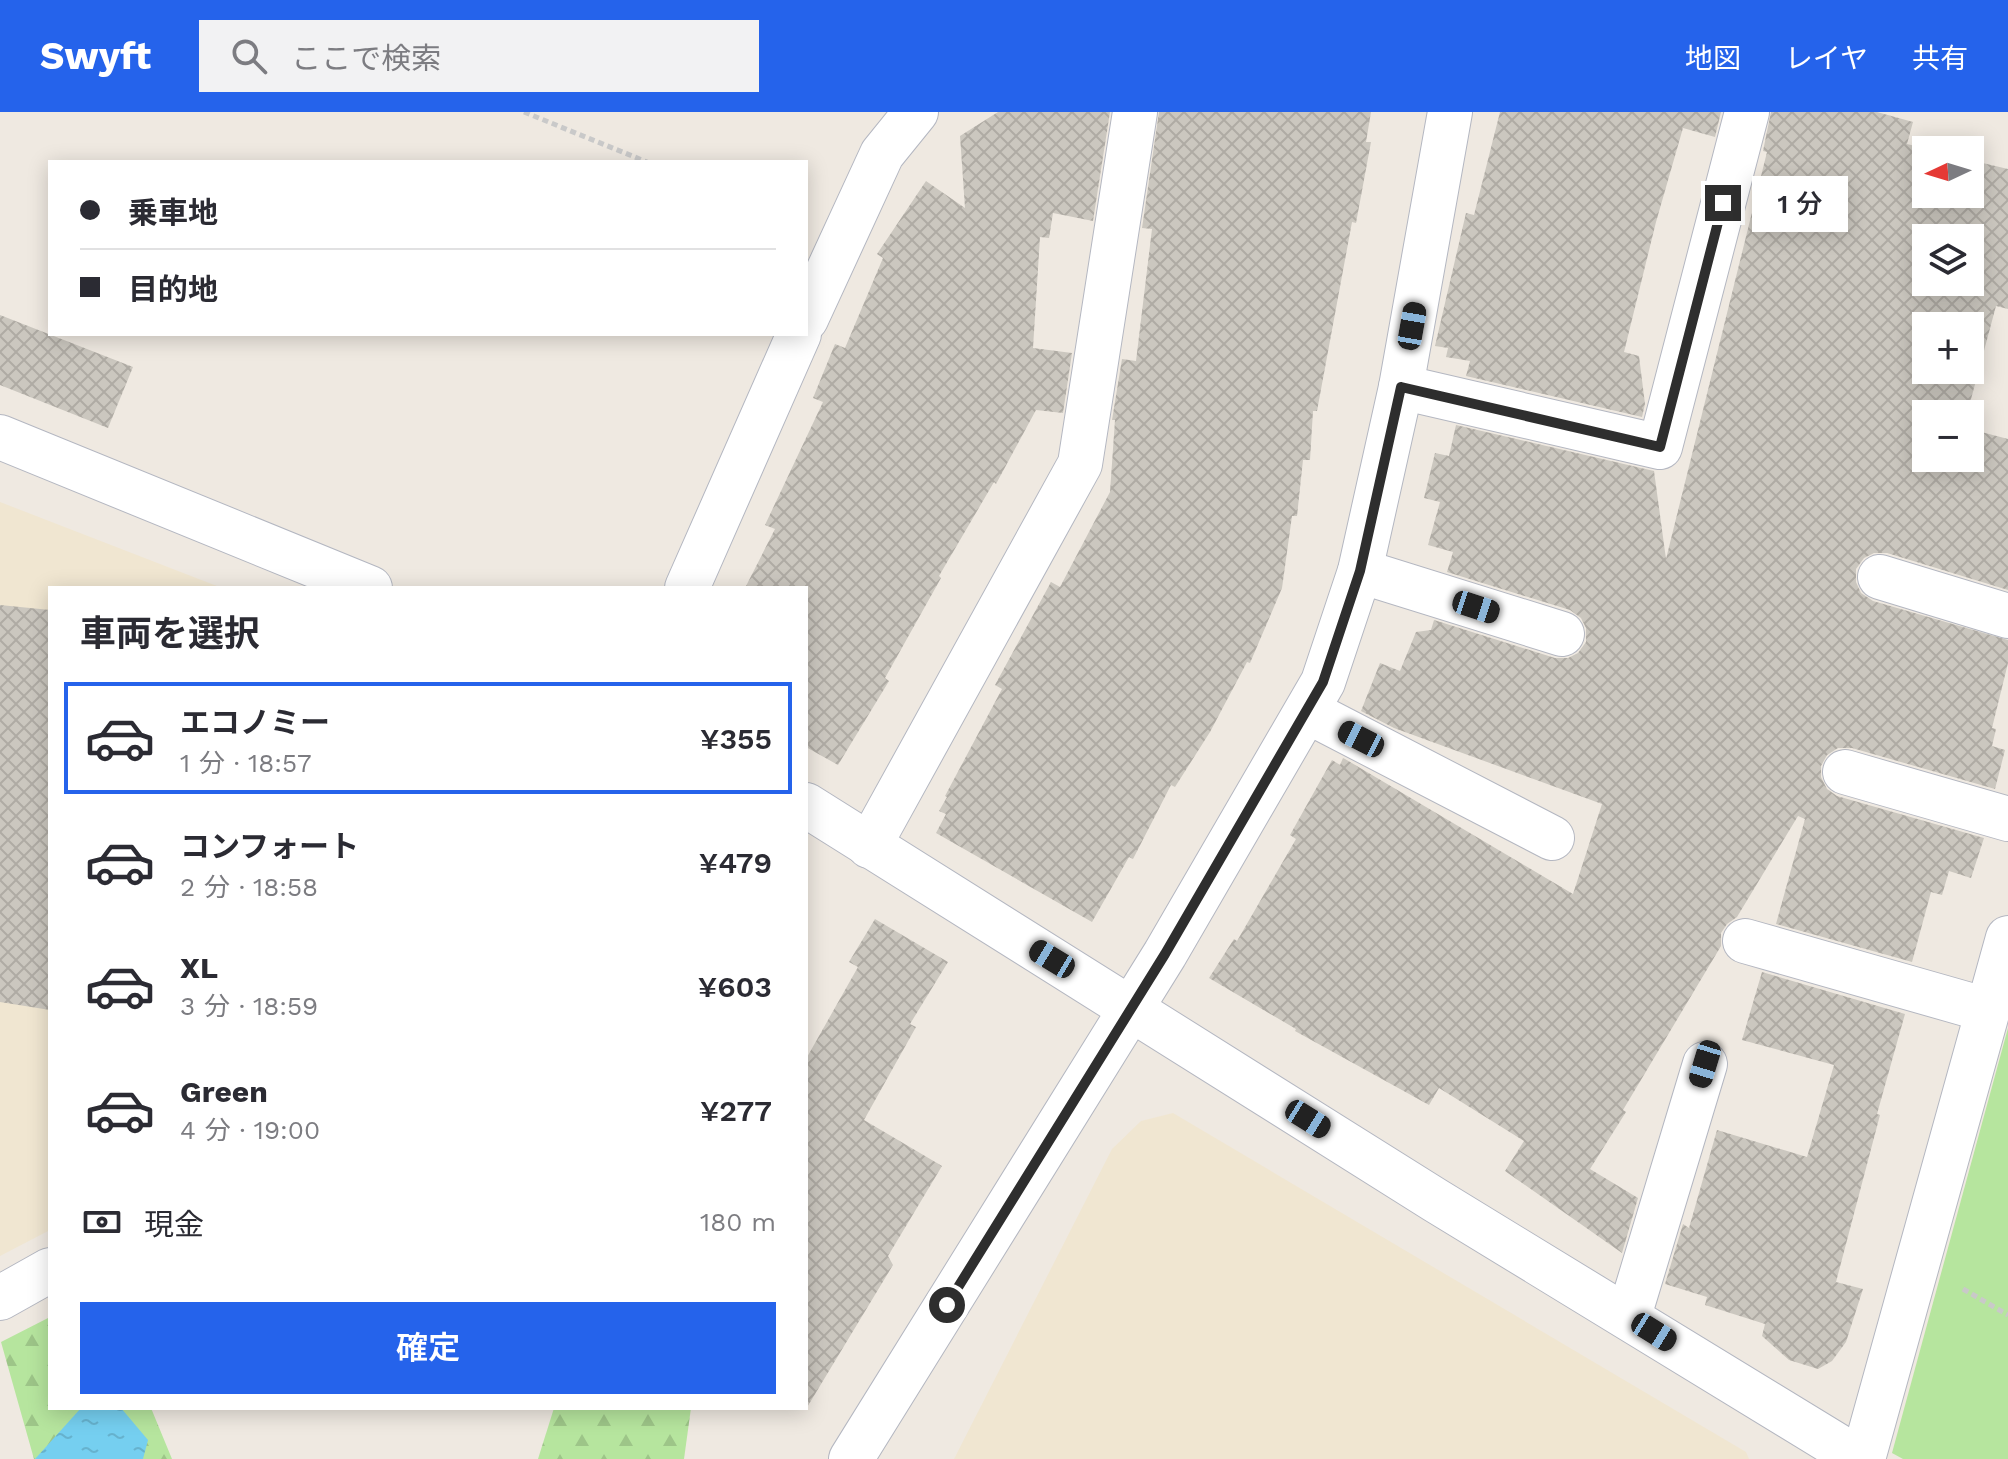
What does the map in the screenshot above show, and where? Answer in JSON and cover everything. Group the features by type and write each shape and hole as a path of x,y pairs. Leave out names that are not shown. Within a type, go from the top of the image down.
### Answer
{"street":[{"path":"808,315 882,154 916,112"},
{"path":"869,846 1080,464 1135,112"},
{"path":"851,1459 1173,941 1323,682 1360,571 1401,387 1450,112"},
{"path":"1401,387 1660,447 1747,112"},
{"path":"688,586 798,336"},
{"path":"0,437 365,586"},
{"path":"1360,571 1562,634"},
{"path":"1880,577 2008,616"},
{"path":"1307,711 1552,838"},
{"path":"1845,772 2008,819"},
{"path":"808,806 1435,1200 1861,1459 2008,938"},
{"path":"1745,941 1987,1010"},
{"path":"1629,1316 1705,1064"},
{"path":"0,1298 48,1271"}],"path":[{"path":"524,112 642,160"}],"shaded area":[{"path":"0,502 217,586 48,586 48,1231 0,1256"},
{"path":"1173,1113 1746,1452 1749,1459 954,1459 1112,1149 1141,1121"}],"green space":[{"path":"2008,1028 2008,1459 1903,1459 1892,1453"},
{"path":"48,1318 48,1410 152,1410 172,1459 34,1459 1,1342"},
{"path":"553,1410 691,1410 684,1459 538,1459"}],"water":[{"path":"79,1410 123,1410 148,1440 143,1459 35,1459"}],"building":[{"path":"998,112 1110,112 1093,221 1053,213 1049,238 1040,237 1033,348 1072,353 1063,413 1036,410 996,484 994,482 939,576 941,578 885,678 889,681 838,765 808,748 808,586 746,586 775,529 765,525 823,402 813,398 835,344 845,348 883,258 877,254 926,181 965,208 960,136"},
{"path":"1159,112 1371,112 1366,142 1371,142 1356,223 1352,222 1317,411 1313,411 1310,460 1303,460 1297,516 1292,516 1282,588 1250,663 1247,662 1210,732 1175,787 1171,785 1133,859 1129,857 1092,922 936,833 946,814 939,811 945,796 1002,689 995,685 1051,582 1060,587 1110,492 1115,420 1112,420 1122,359 1136,361 1152,229 1142,228"},
{"path":"1500,112 1721,112 1715,137 1683,128 1656,222 1624,352 1639,356 1645,404 1642,417 1466,376 1470,361 1446,357 1448,348 1435,346 1466,213 1474,215"},
{"path":"1771,112 1877,112 1913,122 1907,144 1912,145 1912,208 1984,208 1984,163 2008,169 2008,309 1996,306 1984,351 1984,312 1912,312 1912,384 1975,384 1971,400 1912,400 1912,472 1984,472 1984,433 2008,439 2008,590 1887,553 1874,553 1864,558 1856,569 1856,582 1861,593 1873,601 2008,640 2008,663 1992,728 1996,729 1992,746 2005,750 1995,789 1852,748 1838,748 1827,755 1821,766 1821,777 1827,789 1837,796 1984,838 1971,878 1949,871 1942,895 1931,892 1912,962 1776,924 1805,819 1798,816 1737,917 1721,933 1721,946 1590,1169 1638,1198 1622,1253 1505,1171 1524,1141 1439,1088 1429,1105 1295,1031 1209,978 1234,939 1237,941 1296,839 1290,835 1332,760 1340,765 1345,759 1573,894 1602,804 1394,728 1361,711 1380,663 1400,671 1416,632 1431,630 1434,620 1555,658 1568,658 1578,653 1586,642 1586,628 1581,618 1570,610 1447,572 1453,552 1428,545 1440,502 1424,498 1435,453 1449,456 1456,425 1654,471 1666,559 1767,152 1763,151"},
{"path":"0,315 133,367 108,428 0,385"},
{"path":"0,605 48,610 48,1010 0,1002"},
{"path":"875,919 948,962 910,1024 916,1027 864,1120 942,1166 888,1256 893,1265 808,1406 808,1055 858,967 849,962"},
{"path":"1762,972 1905,1014 1836,1282 1863,1289 1846,1342 1832,1361 1818,1369 1789,1360 1762,1336 1765,1324 1705,1305 1707,1297 1665,1284 1683,1224 1689,1228 1717,1130 1807,1157 1834,1065 1742,1040"}],"route":[{"path":"947,1305 1165,954 1323,682 1360,571 1401,387 1660,447 1723,203"}]}
